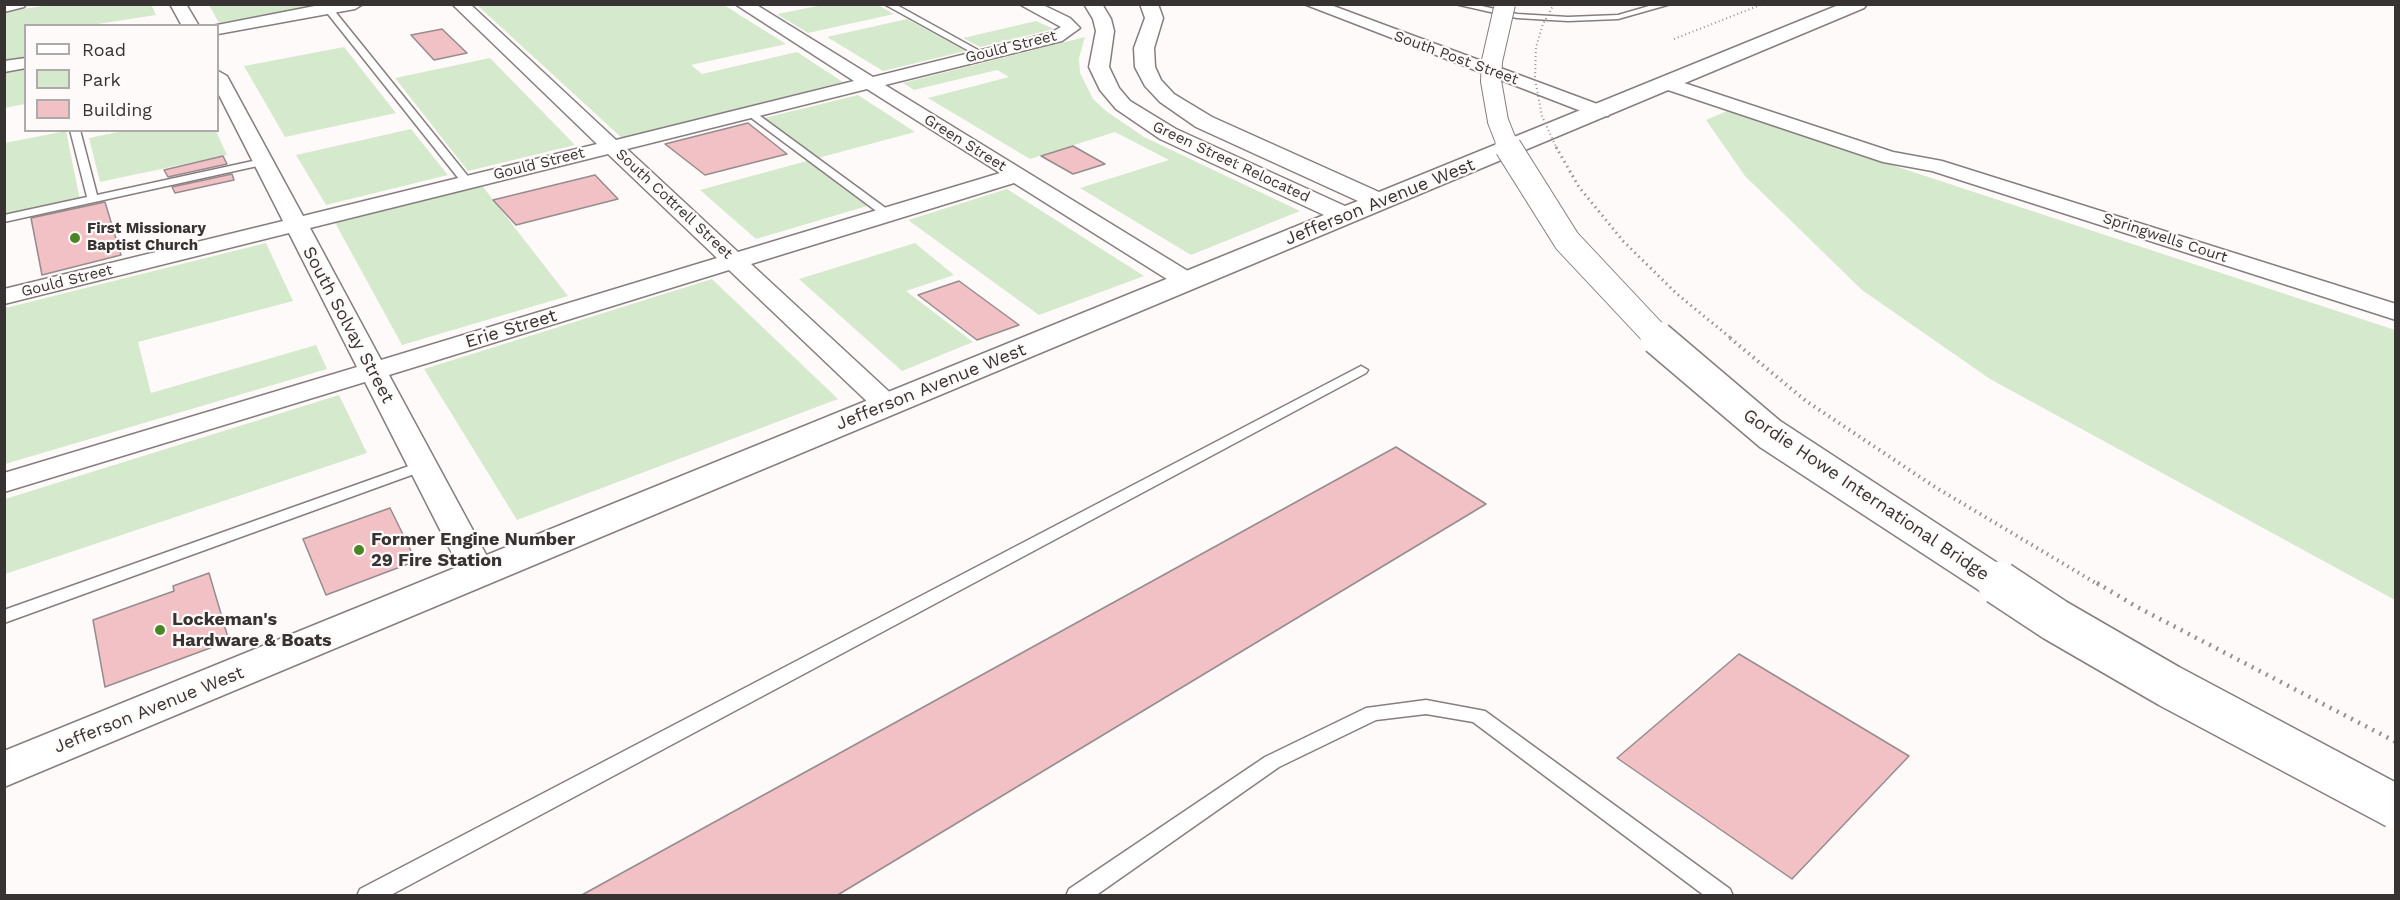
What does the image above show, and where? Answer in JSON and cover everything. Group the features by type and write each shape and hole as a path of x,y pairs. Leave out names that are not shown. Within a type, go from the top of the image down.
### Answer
{"main road":[{"name":"Green Street Relocated","path":"1093,4 1102,19 1105,31 1099,67 1110,90 1123,105 1168,134 1346,216"},
{"name":"Green Street Relocated","path":"1149,4 1154,18 1144,48 1145,67 1152,82 1172,102 1204,122 1380,202"},
{"name":"Gordie Howe International Bridge","path":"1505,4 1492,61 1491,81 1498,121 1508,148 1523,176 1567,241 1667,348 1770,434 2045,614 2199,703 2396,807"},
{"name":"Jefferson Avenue West","path":"4,770 1858,4"}],"street":[{"path":"4,7 18,4"},
{"path":"178,4 190,24"},
{"path":"219,29 326,7 355,4"},
{"name":"South Cottrell Street","path":"460,4 887,405"},
{"name":"Green Street","path":"743,4 1187,281"},
{"name":"Gould Street","path":"4,297 1056,37 1072,28 1064,21 1027,4"},
{"name":"South Post Street","path":"1312,4 1601,112"},
{"path":"4,67 24,63"},
{"name":"South Solvay Street","path":"219,78 479,573"},
{"name":"Springwells Court","path":"1678,80 1890,158 1935,165 2396,312"},
{"name":"Erie Street","path":"4,483 1017,175"}],"lane":[{"path":"888,4 983,55"},
{"path":"1459,4 1517,16 1568,19 1625,16 1667,4"},
{"path":"326,7 467,182"},
{"path":"749,112 887,214"},
{"path":"76,132 93,199"},
{"path":"4,219 262,162"},
{"path":"368,896 1361,370"},
{"path":"4,617 423,466"},
{"path":"1077,896 1272,762 1373,713 1426,707 1478,716 1722,896"}],"path":[{"path":"1554,4 1543,24 1536,47 1535,79 1542,116 1563,163 1579,187 1623,241 1677,294 1806,401 1935,487 2137,607 2396,742"},
{"path":"1674,39 1763,4"}],"green space":[{"path":"151,4 156,15 98,24 24,24 24,57 5,61 4,12 49,5"},
{"path":"314,4 315,6 219,23 209,5"},
{"path":"876,4 894,14 808,33 777,14 823,5"},
{"path":"477,5 724,5 786,44 691,65 702,74 797,52 843,82 623,139"},
{"path":"907,19 966,51 883,71 827,37"},
{"path":"1036,21 1054,29 980,47 963,38"},
{"path":"1085,37 1079,58 1080,73 1093,99 1106,111 1144,137 1300,211 1191,255 1080,188 1169,160 1115,132 1030,159 928,98 1009,77 997,70 914,90 903,83"},
{"path":"344,47 396,113 285,137 244,66"},
{"path":"490,58 575,145 468,171 395,78"},
{"path":"24,68 24,104 5,108 5,72"},
{"path":"858,95 915,132 818,158 764,118"},
{"path":"1727,111 2395,330 2395,600 1990,379 1862,290 1745,176 1706,120"},
{"path":"411,129 448,175 326,205 296,155"},
{"path":"66,132 80,200 5,217 4,143"},
{"path":"118,132 216,132 227,155 100,182 89,138"},
{"path":"807,161 867,206 756,239 700,190"},
{"path":"480,183 568,296 402,345 333,219"},
{"path":"1007,189 1144,276 1039,315 908,220"},
{"path":"266,243 293,301 138,342 151,393 316,345 327,369 5,464 5,308"},
{"path":"915,243 954,275 906,291 973,342 902,371 799,279"},
{"path":"712,279 838,399 517,520 424,369"},
{"path":"339,395 367,453 5,574 5,499"}],"building":[{"path":"442,29 467,53 434,60 411,35"},
{"path":"748,123 787,154 705,175 665,144"},
{"path":"1073,146 1105,164 1073,174 1041,156"},
{"path":"223,156 227,164 168,177 164,170"},
{"path":"232,174 234,180 175,193 172,187"},
{"path":"595,175 618,199 516,225 493,200"},
{"name":"First Missionary Baptist Church","path":"105,202 121,255 42,275 31,218"},
{"path":"959,281 1019,325 977,340 918,295"},
{"path":"1396,447 1486,504 836,896 580,896"},
{"name":"Former Engine Number 29 Fire Station","path":"390,508 416,561 326,595 303,539"},
{"name":"Lockeman's Hardware & Boats","path":"209,573 229,641 105,687 93,620 174,591 173,586"},
{"path":"1739,654 1909,756 1792,879 1617,758"}],"place":[{"name":"First Missionary Baptist Church","path":"75,238"},
{"name":"Former Engine Number 29 Fire Station","path":"359,550"},
{"name":"Lockeman's Hardware & Boats","path":"160,630"}]}
